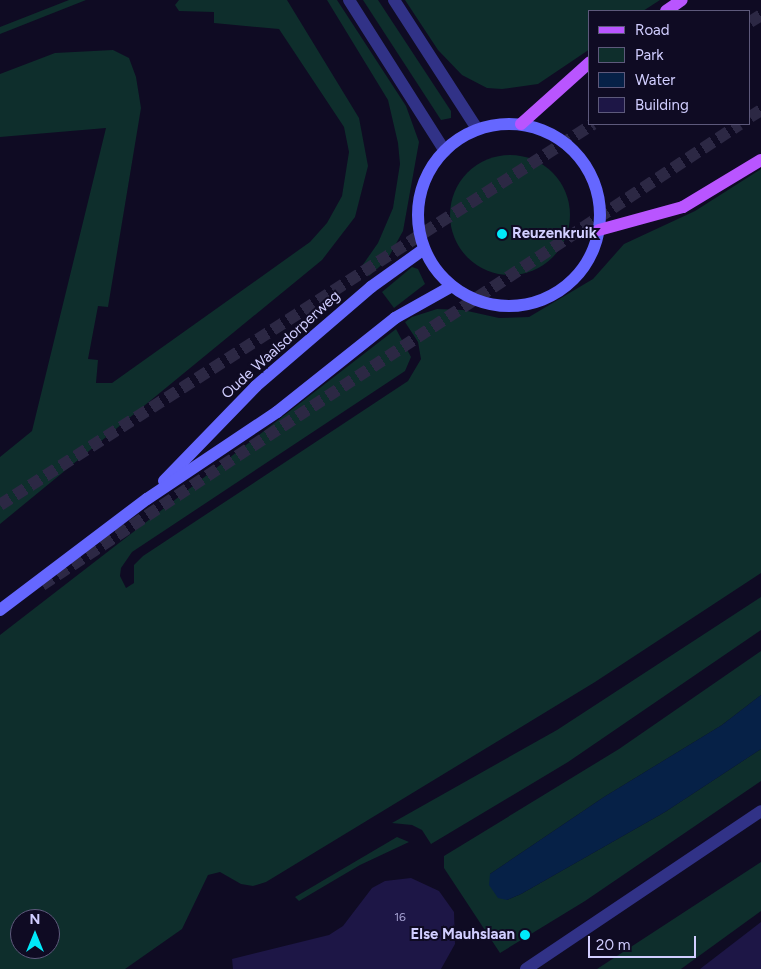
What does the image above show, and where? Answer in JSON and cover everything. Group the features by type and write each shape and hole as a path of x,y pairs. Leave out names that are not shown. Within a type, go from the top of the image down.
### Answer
{"main road":[{"path":"667,10 682,0"},
{"path":"521,124 588,64"},
{"path":"521,124 552,134 566,143 588,167 599,198 600,230 594,251 569,284 551,296 511,306 477,299 452,286 436,269 424,249 418,214 420,196 429,172 445,150 477,129 521,124"},
{"path":"600,230 683,207 761,160"},
{"name":"Oude Waalsdorperweg","path":"147,499 256,386 371,287 424,249"},
{"name":"Oude Waalsdorperweg","path":"0,610 147,499 277,412 396,318 452,286"}],"street":[{"path":"349,0 445,150"},
{"path":"394,0 477,129"},
{"path":"526,969 761,810"}],"green space":[{"path":"69,0 86,0 0,34 0,27"},
{"path":"179,0 287,0 359,118 368,166 355,217 322,260 0,524 0,457 32,431 106,128 0,137 0,74 55,53 113,50 129,58 136,77 141,108 108,307 98,306 88,359 98,360 96,383 112,383 310,242 327,223 342,196 349,152 344,127 279,29 214,23 214,12 179,11 175,5"},
{"path":"327,0 337,0 406,106 419,142 403,231 387,260 369,276 362,266 378,243 393,208 400,164 398,143 388,100"},
{"path":"363,0 378,0 451,111 451,118 441,120"},
{"path":"405,0 660,0 645,10 588,10 588,50 538,84 502,89 487,88 462,75 438,50"},
{"path":"510,155 533,159 553,172 566,192 570,215 566,238 553,258 533,271 510,275 487,271 467,258 454,238 450,215 454,192 467,172 487,159"},
{"path":"761,169 761,573 595,682 266,882 253,886 241,884 220,872 208,875 182,929 125,969 0,969 0,635 396,329 411,357 405,371 132,552 121,568 120,576 126,588 134,583 134,565 143,556 408,381 421,359 418,342 405,322 412,317 437,309 463,310 499,318 529,317 593,279 624,244 695,211"},
{"path":"412,267 418,269 425,284 394,308 382,292"},
{"path":"761,597 761,630 568,762 431,844 422,830 412,825 392,823 557,730"},
{"path":"761,651 761,695 722,725 604,797 490,874 507,900 521,894 665,812 761,749 761,781 585,901 500,953 444,868 444,856 619,749"},
{"path":"397,837 409,842 360,865 299,901 295,897"},
{"path":"761,862 761,911 681,969 597,969"}],"water":[{"path":"761,695 761,749 665,812 521,894 507,900 498,898 489,885 490,874 604,797 722,725"}],"building":[{"path":"411,878 439,891 454,912 455,944 441,969 233,969 232,959 329,935 343,926 372,888 385,881"},
{"path":"761,922 761,969 700,969"}],"tunnel":[{"path":"751,21 761,15"},
{"path":"751,116 761,110"},
{"path":"0,505 591,125"},
{"path":"42,585 738,125"}],"place":[{"name":"Reuzenkruik","path":"502,234"},
{"name":"Else Mauhslaan","path":"525,935"}]}
